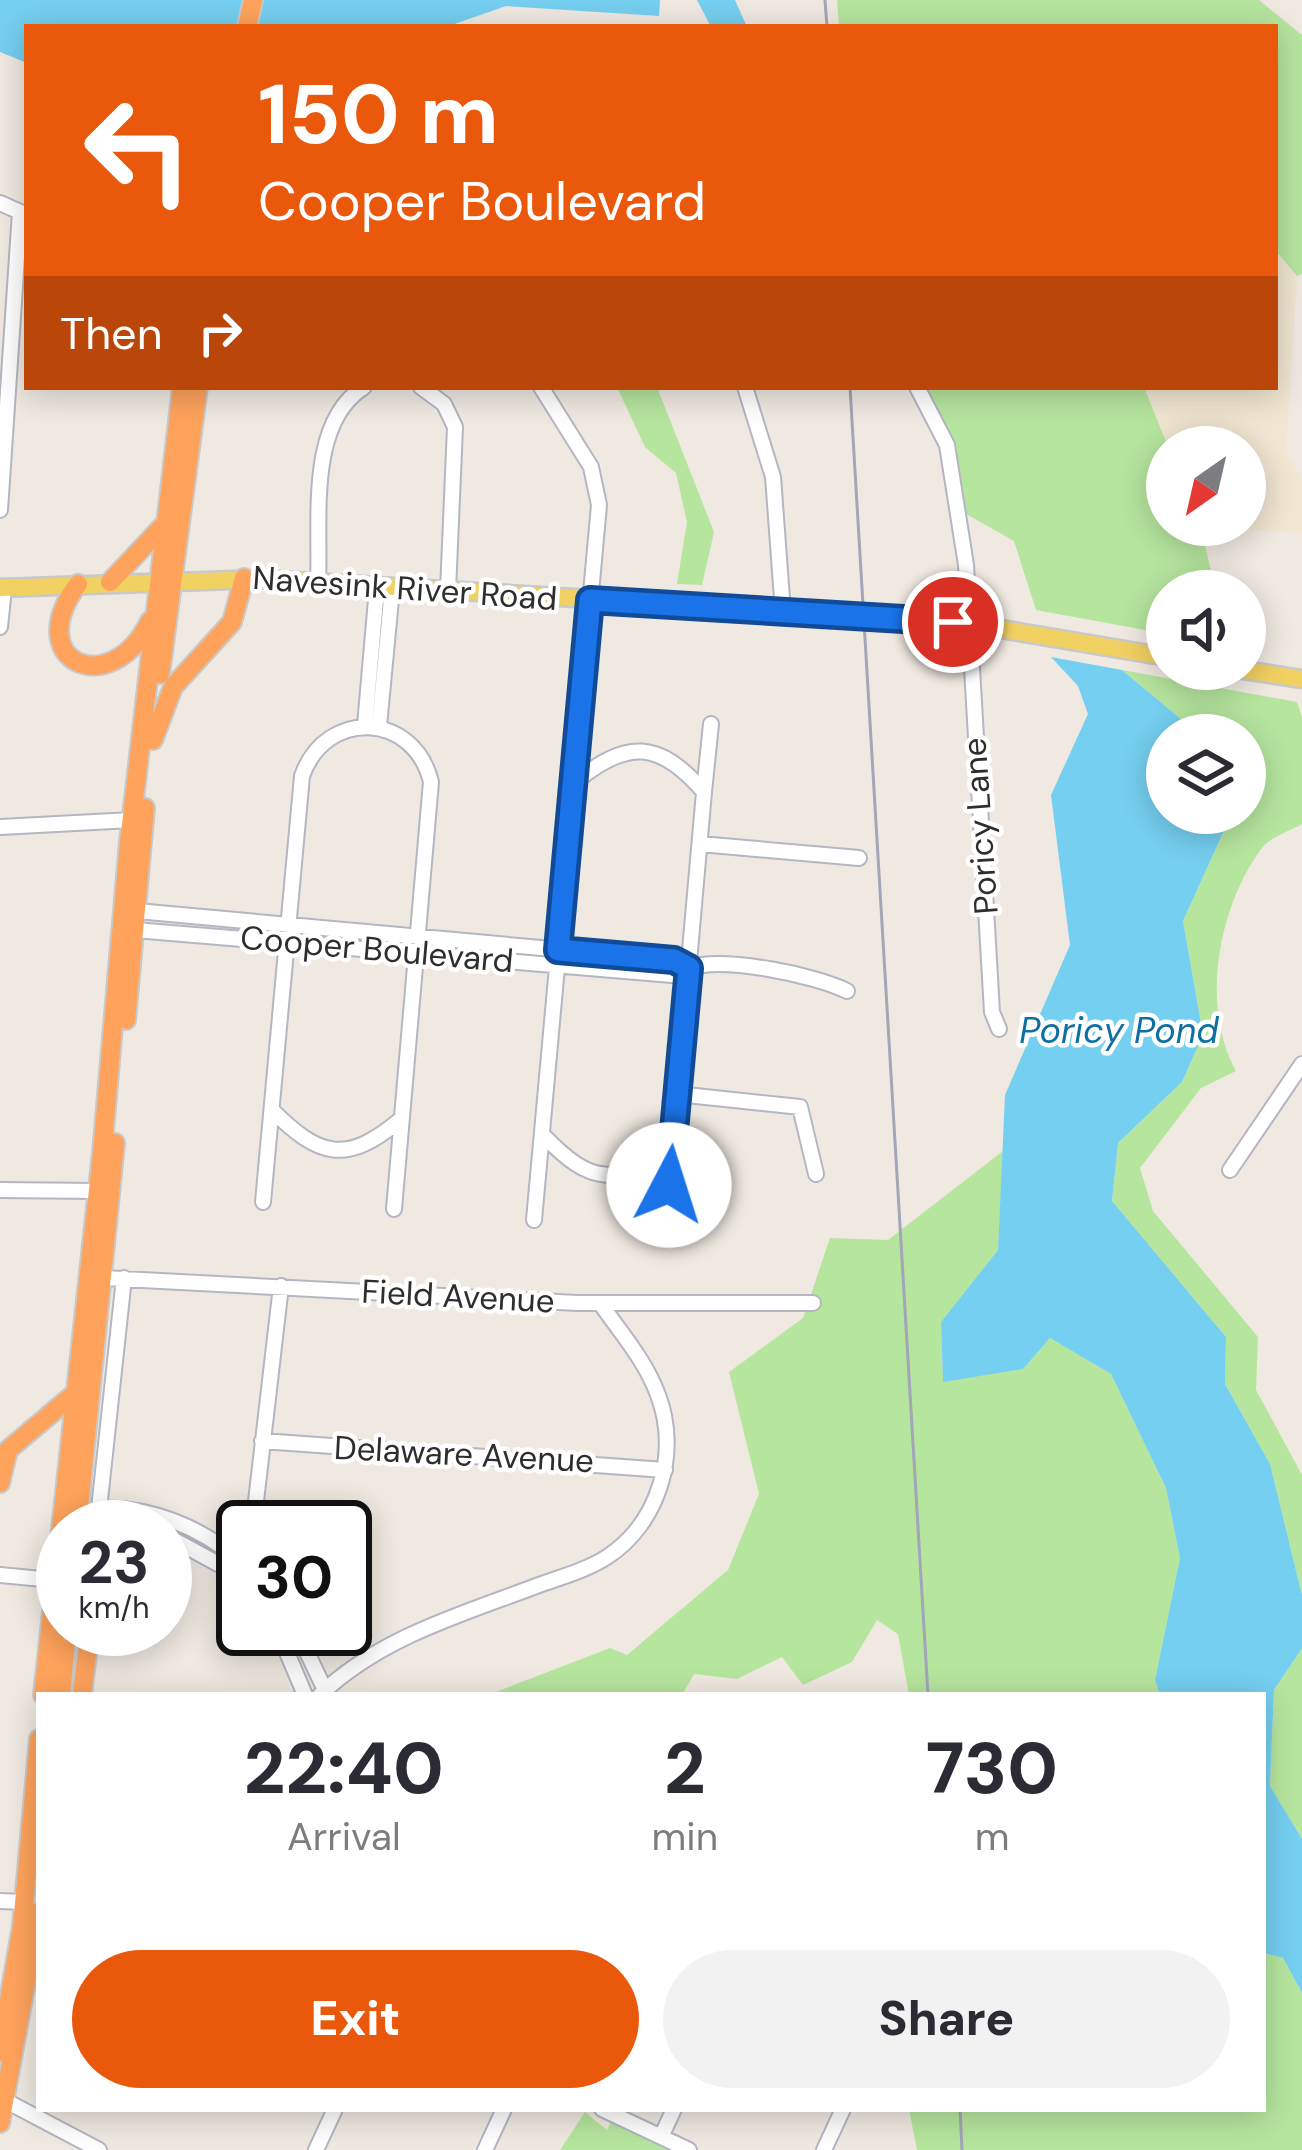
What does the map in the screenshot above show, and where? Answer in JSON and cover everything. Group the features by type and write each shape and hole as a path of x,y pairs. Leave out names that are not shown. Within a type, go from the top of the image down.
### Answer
{"highway":[{"path":"78,584 59,613 57,636 68,656 101,668 126,655 154,611 166,579 164,523 182,390"},
{"path":"87,1500 114,1278 136,920 166,579 198,390"},
{"path":"110,582 151,544 164,523"},
{"path":"153,740 175,685 232,622 244,578"},
{"path":"65,1500 154,611"},
{"path":"0,1483 8,1450 73,1395"},
{"path":"43,1692 48,1656"},
{"path":"61,1692 65,1656"},
{"path":"82,1692 87,1656"},
{"path":"0,2123 31,1907 36,1801"},
{"path":"0,2052 31,1907"}],"main road":[{"name":"Navesink River Road","path":"2,588 244,578 968,623 1146,653"},
{"path":"1266,673 1302,679"}],"street":[{"path":"0,203 24,214 0,510"},
{"path":"318,584 327,432 347,398 359,390"},
{"path":"425,390 443,404 455,427 448,591"},
{"path":"534,1220 599,506 595,476 543,390"},
{"path":"746,390 772,477 783,612"},
{"name":"Poricy Lane","path":"919,390 947,445 966,566 992,1012 999,1029"},
{"path":"0,627 2,588"},
{"path":"372,726 384,588"},
{"path":"666,1222 711,724"},
{"path":"263,1202 299,798 306,765 318,746 349,728 372,726 407,740 422,756 431,782 394,1209"},
{"path":"574,783 610,756 640,750 671,760 704,792"},
{"path":"0,827 132,820"},
{"path":"700,844 859,858"},
{"name":"Cooper Boulevard","path":"136,920 558,957 674,960 689,968 816,976 847,991"},
{"path":"1230,1170 1302,1064"},
{"path":"677,1094 800,1106 816,1174"},
{"path":"272,1110 306,1142 334,1151 366,1145 400,1120"},
{"path":"543,1136 579,1168 603,1176 631,1173 672,1148"},
{"path":"0,1190 97,1191"},
{"name":"Field Avenue","path":"114,1278 600,1303 813,1303"},
{"path":"256,1500 281,1286"},
{"path":"323,1692 396,1642 605,1558 644,1520 665,1470 667,1433 659,1397 634,1349 600,1303"},
{"name":"Delaware Avenue","path":"262,1442 665,1470"},
{"path":"0,1575 36,1579"},
{"path":"288,1656 304,1692"},
{"path":"307,1656 322,1692"},
{"path":"0,1900 31,1907"},
{"path":"6,2101 99,2150"},
{"path":"316,2150 333,2112"},
{"path":"485,2150 503,2112"},
{"path":"608,2112 689,2150"},
{"path":"661,2137 673,2112"},
{"path":"824,2150 842,2112"}],"shaded area":[{"path":"1278,254 1297,276 1286,451 1302,481 1302,533 1266,531 1266,426 1160,426 1145,390 1278,390"}],"green space":[{"path":"837,0 1259,0 1302,35 1302,274 1297,276 1278,254 1278,24 839,24"},
{"path":"618,390 658,390 714,532 702,585 677,584 687,522 676,473 645,447"},
{"path":"929,390 1145,390 1160,426 1146,426 1146,546 1205,546 1211,570 1146,570 1146,630 1036,610 1014,541 959,510"},
{"path":"1122,670 1146,674 1146,690"},
{"path":"1146,690 1231,690 1297,702 1302,717 1302,824 1266,844 1247,872 1234,898 1219,957 1219,1017 1236,1071 1201,1088 1140,1168 1153,1211 1258,1337 1256,1390 1302,1475 1302,1595 1270,1464 1225,1384 1226,1337 1112,1201 1118,1143 1182,1082 1203,1035 1183,921 1222,834 1266,834 1266,714 1175,714"},
{"path":"1003,1151 998,1250 941,1322 943,1381 1023,1369 1050,1338 1111,1374 1166,1488 1180,1558 1155,1680 1159,1692 908,1692 898,1634 877,1620 852,1662 803,1685 782,1657 737,1679 694,1674 684,1692 496,1692 610,1648 627,1655 728,1570 759,1494 729,1372 803,1318 830,1238 888,1240"},
{"path":"1302,1648 1302,1839 1270,1786 1274,1690"},
{"path":"1266,1954 1283,1958 1302,1993 1302,2150 917,2150 910,2112 1266,2112"},
{"path":"585,2112 607,2130 614,2115 690,2150 560,2150"}],"water":[{"path":"0,0 660,0 659,16 506,6 455,24 24,24 24,62 0,52"},
{"path":"697,0 735,0 746,24 709,24"},
{"name":"Poricy Pond","path":"1051,657 1122,670 1175,714 1146,714 1146,834 1222,834 1183,921 1203,1035 1182,1082 1118,1143 1112,1201 1226,1337 1225,1384 1270,1464 1302,1595 1302,1648 1274,1690 1270,1786 1302,1839 1302,1993 1283,1958 1266,1954 1266,1692 1159,1692 1155,1680 1180,1558 1166,1488 1111,1374 1050,1338 1023,1369 943,1382 941,1322 998,1250 1005,1095 1070,945 1051,795 1088,714 1078,686"}],"railway":[{"path":"825,0 827,24"},
{"path":"850,390 928,1692"},
{"path":"960,2112 962,2150"}],"route":[{"path":"669,1185 689,968 674,960 558,950 590,600 953,622"}]}
